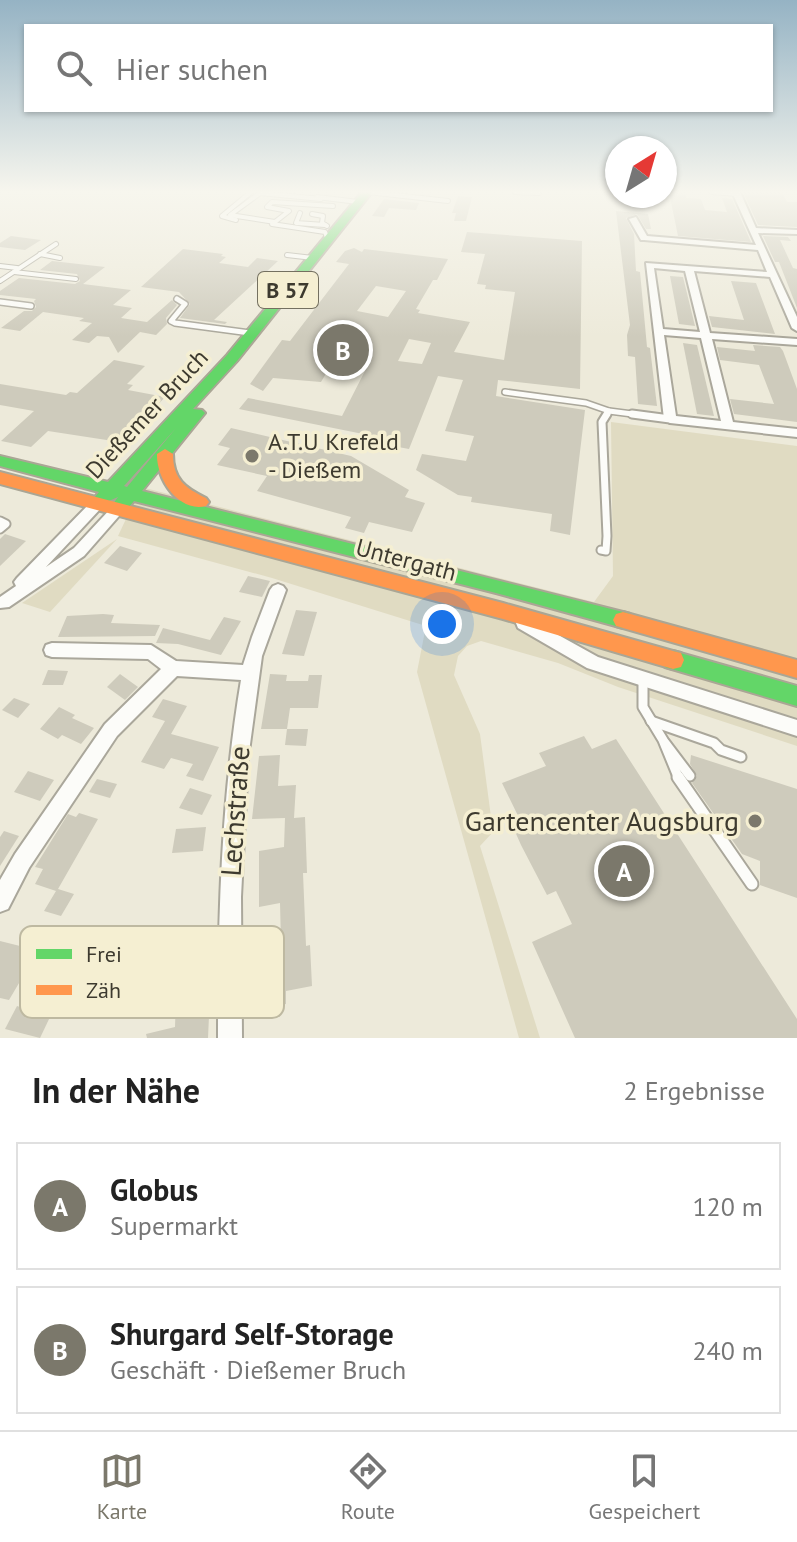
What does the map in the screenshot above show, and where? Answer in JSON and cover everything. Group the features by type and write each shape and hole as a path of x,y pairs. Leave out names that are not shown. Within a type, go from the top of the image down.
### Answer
{"main road":[{"name":"Dießemer Bruch","path":"98,503 232,358 313,258 322,240"},
{"name":"Dießemer Bruch","path":"125,501 211,395 232,358"},
{"name":"Untergath","path":"165,454 162,467 171,486 180,493 254,523"},
{"name":"Untergath","path":"0,461 111,488 125,501 797,696"},
{"name":"Untergath","path":"0,478 98,503 125,501 254,523 797,669"}],"street":[{"path":"672,240 760,248"},
{"path":"757,240 797,328"},
{"path":"773,275 649,265 670,419 797,433"},
{"path":"689,268 728,426"},
{"path":"785,301 797,302"},
{"path":"659,332 797,342"},
{"path":"2,604 79,552 125,501"},
{"path":"2,604 98,503"},
{"name":"Lechstraße","path":"228,926 236,764 251,673 278,590"},
{"path":"503,611 593,663 797,728"},
{"path":"52,650 151,652 173,668 251,673"},
{"path":"0,901 22,861 111,730 173,668"},
{"name":"Lechstraße","path":"230,1018 230,1038"}],"lane":[{"path":"0,281 56,244"},
{"path":"40,254 60,258"},
{"path":"287,255 313,258"},
{"path":"0,266 76,279"},
{"path":"177,299 185,304 171,321 175,323 252,333"},
{"path":"0,302 31,306"},
{"path":"505,392 670,419"},
{"path":"601,550 606,551 607,536 602,422 609,411"},
{"path":"0,521 6,524 0,529"},
{"path":"643,681 643,707 690,776"},
{"path":"651,721 714,743 721,750 741,757"},
{"path":"663,740 674,772 752,884"}],"shaded area":[{"path":"611,422 797,446 797,746 618,687 558,663 481,641 467,646 458,656 454,675 480,734 493,832 480,846 540,1038 519,1038 417,672 426,626 272,578 118,536 141,487 594,602 613,576"},
{"path":"117,539 50,612 22,603"}],"building":[{"path":"40,240 25,250 0,247 0,243"},
{"path":"464,240 582,241 580,389 498,380 496,396 585,410 570,535 550,531 552,514 471,502 472,497 458,495 416,470 422,454 466,461 474,436 445,431 463,380 438,376 409,449 366,441 368,435 239,409 248,398 342,416 368,365 334,360 321,382 273,378 263,391 250,384 282,340 290,341 349,264 336,262 345,251 354,248 362,252 364,249 448,259 416,309 420,310 418,313 470,322 454,352 504,360 515,292 485,289 486,285 477,284 485,254 461,252","holes":["376,286 406,291 388,317 357,311","409,339 431,343 422,364 398,361"]},
{"path":"620,240 634,240 636,271 640,272 647,347 650,348 657,406 638,404 635,357 628,356 630,325"},
{"path":"765,240 780,240 793,268 797,269 797,308 779,262 775,262"},
{"path":"183,249 223,254 221,256 226,257 219,263 248,267 257,258 278,261 214,320 227,322 225,324 180,318 190,304 179,292 141,287"},
{"path":"52,261 105,267 83,284 131,290 113,305 132,308 121,318 147,322 172,300 177,305 166,318 167,324 156,335 140,332 118,353 109,337 97,336 89,343 72,340 92,323 79,321 84,318 43,312 20,331 1,328 24,311 32,311 36,307 36,299 0,295 0,291 19,278 75,284 80,281 77,274 40,270"},
{"path":"670,276 683,277 695,326 679,324"},
{"path":"731,281 756,283 775,334 712,327 709,316 744,320"},
{"path":"683,343 697,345 714,416 697,414"},
{"path":"753,345 780,347 783,351 797,389 797,422 734,414 730,399 774,404 759,365 720,360 717,347 755,351"},
{"path":"114,360 145,366 127,384 133,385 128,390 165,397 133,432 113,441 48,431 31,447 1,441 34,411 0,405 0,384 66,395 77,393"},
{"path":"231,428 351,456 409,490 405,497 425,503 412,532 369,522 364,533 345,528 351,517 257,491 267,476 217,465 230,448 218,445"},
{"path":"5,534 26,541 0,566 0,539"},
{"path":"120,546 142,553 127,571 104,563"},
{"path":"248,576 270,581 262,597 239,592"},
{"path":"296,610 317,612 304,656 282,654"},
{"path":"114,615 111,623 160,625 155,636 58,637 67,616"},
{"path":"224,617 241,621 221,655 178,644 156,643 163,628 210,640"},
{"path":"48,670 68,671 63,685 42,685"},
{"path":"120,674 138,687 125,700 107,687"},
{"path":"270,674 287,675 286,681 308,681 309,675 322,675 318,708 290,708 287,729 261,729"},
{"path":"14,698 30,704 18,718 2,710"},
{"path":"163,699 187,706 171,734 219,747 203,781 186,776 193,764 171,758 164,769 141,762 165,721 152,717"},
{"path":"59,707 75,715 72,718 94,728 81,744 62,735 58,739 40,729"},
{"path":"287,729 308,729 306,746 285,745"},
{"path":"584,736 592,749 616,739 797,1019 797,1038 575,1038 532,942 572,924 556,891 547,895 521,845 513,827 522,824 502,783 546,766 539,753"},
{"path":"280,755 278,786 296,785 294,818 305,817 307,873 303,873 306,946 310,945 312,986 286,991 284,1004 284,926 281,926 280,903 259,907 259,851 284,847 285,818 252,819 259,756"},
{"name":"Gartencenter Augsburg","path":"691,755 797,789 797,898 760,885 760,861 742,854 692,783 697,776 690,764"},
{"path":"28,771 54,780 40,801 14,792"},
{"path":"97,779 117,784 110,798 89,792"},
{"path":"190,788 212,795 202,815 179,808"},
{"path":"79,813 98,819 58,889 74,894 61,916 44,911 56,891 35,884 43,869 35,867 68,814 76,817"},
{"path":"206,827 203,851 172,853 176,829"},
{"path":"4,831 19,836 0,866 0,837"},
{"path":"0,941 20,946 20,981 9,1000 0,998"},
{"path":"17,1006 20,1007 20,1018 50,1018 40,1038 5,1029"},
{"path":"175,1018 209,1018 208,1038 147,1038 146,1034 175,1027"}],"traffic: fast":[{"path":"104,497 232,358 328,240"},
{"path":"122,504 197,413"},
{"path":"0,461 496,585 623,620"},
{"path":"673,660 797,696"}],"traffic: slow":[{"path":"165,454 166,471 173,484 200,502"},
{"path":"0,478 503,611 673,660"},
{"path":"623,620 797,669"}],"place":[{"name":"Shurgard Self-Storage","path":"343,350"},
{"name":"A.T.U Krefeld - Dießem","path":"252,456"},
{"name":"Gartencenter Augsburg","path":"755,821"},
{"name":"Globus","path":"624,871"}]}
